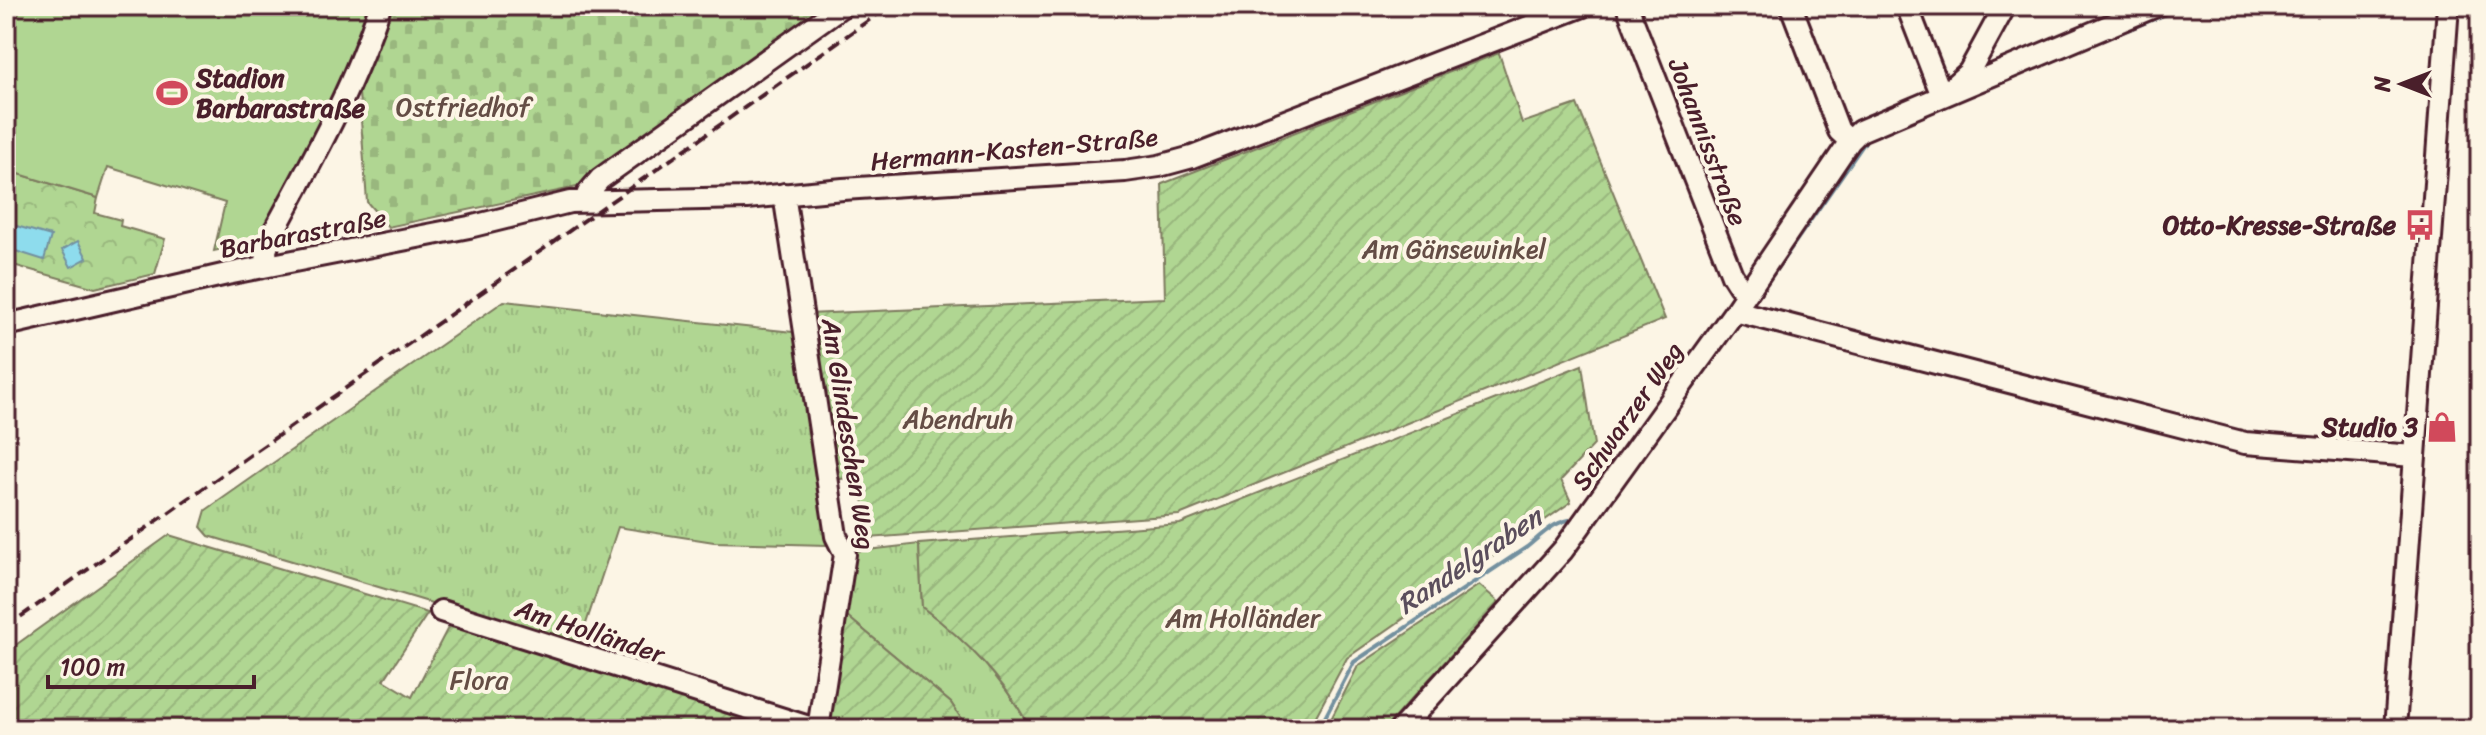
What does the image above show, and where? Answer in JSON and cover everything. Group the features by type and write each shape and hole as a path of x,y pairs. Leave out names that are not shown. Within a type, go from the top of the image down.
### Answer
{"street":[{"path":"267,265 266,250 272,235 325,138 369,40 380,6"},
{"path":"585,201 600,179 842,6"},
{"name":"Hermann-Kasten-Straße","path":"611,201 713,200 1125,171 1159,166 1192,157 1583,6"},
{"name":"Johannisstraße","path":"1627,6 1732,275 1747,292"},
{"path":"1791,6 1839,131 1850,141"},
{"path":"1907,6 1942,96"},
{"path":"1942,96 1969,72 2005,6"},
{"path":"2156,6 1873,124 1850,141 1735,311 2245,443 2414,456"},
{"path":"2395,729 2448,6"},
{"name":"Am Glindeschen Weg","path":"784,194 836,536 845,554 816,729"},
{"name":"Barbarastraße","path":"6,325 267,265 469,227 554,205 611,201"},
{"name":"Schwarzer Weg","path":"1401,729 1563,550 1735,311"},
{"name":"Am Holländer","path":"441,611 816,729"}],"green space":[{"name":"Stadion Barbarastraße","path":"6,6 374,6 363,39 262,240 214,251 225,203 108,167 98,198 6,170"},
{"name":"Ostfriedhof","path":"387,6 827,6 577,187 388,227 367,202 359,93"},
{"path":"1499,53 1522,123 1577,104 1665,319 1179,515 869,538 860,477 831,480 808,314 1165,298 1162,184"},
{"path":"6,170 98,198 95,213 121,220 120,226 165,239 155,274 95,288 6,263"},
{"path":"504,301 802,333 826,545 714,542 618,527 577,651 435,604 209,536 201,527 206,510"},
{"name":"Am Holländer","path":"1582,365 1594,445 1561,480 1571,502 1347,658 1309,729 1031,729 983,662 922,607 919,544 1180,524"},
{"name":"Flora","path":"169,535 428,613 384,680 412,697 452,620 796,729 6,729 6,652"},
{"path":"919,544 922,607 983,662 1031,729 968,729 951,703 841,611 851,552"},
{"path":"1479,585 1499,602 1384,729 1326,729 1358,666"},
{"path":"841,611 951,703 968,729 822,729"}],"water":[{"path":"6,223 51,236 44,260 6,248"},
{"path":"78,241 87,258 71,267 62,250"}],"waterway":[{"name":"Randelgraben","path":"2040,66 2186,6"},
{"name":"Randelgraben","path":"1760,293 1867,139"},
{"name":"Randelgraben","path":"1319,729 1354,662 1527,547 1550,528 1577,520"}],"railway":[{"path":"6,627 889,6"}],"place":[{"name":"Stadion Barbarastraße","path":"172,93"},
{"name":"Otto-Kresse-Straße","path":"2420,225"},
{"name":"Studio 3","path":"2442,427"}],"park label":[{"name":"Am Gänsewinkel","path":"1454,249"},
{"name":"Abendruh","path":"958,419"}]}
